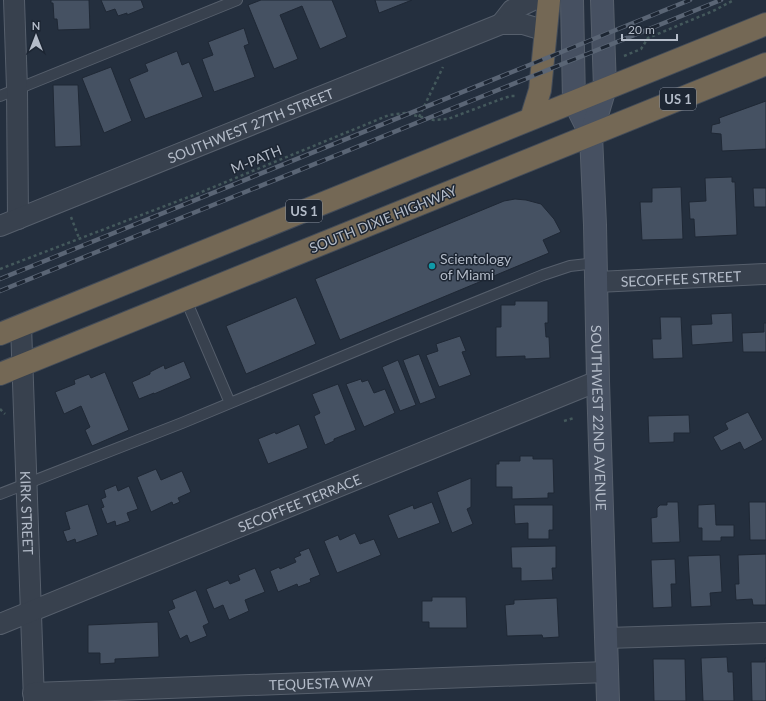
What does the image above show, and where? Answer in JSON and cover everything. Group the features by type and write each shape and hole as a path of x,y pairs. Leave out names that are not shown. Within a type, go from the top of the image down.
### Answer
{"highway":[{"path":"531,119 540,90 549,0"},
{"name":"US 1","path":"0,334 766,24"},
{"name":"SOUTH DIXIE HIGHWAY","path":"0,374 766,64"}],"street":[{"path":"14,0 9,92 18,218"},
{"name":"SOUTHWEST 27TH STREET","path":"500,24 512,10 533,0"},
{"name":"SOUTHWEST 22ND AVENUE","path":"572,0 574,101 591,135"},
{"name":"SOUTHWEST 22ND AVENUE","path":"602,0 605,88 591,135 608,701"},
{"name":"SOUTHWEST 27TH STREET","path":"0,226 500,24 523,24 546,31"},
{"name":"SECOFFEE STREET","path":"596,272 766,274"},
{"name":"KIRK STREET","path":"21,325 24,365 33,697"},
{"name":"SECOFFEE TERRACE","path":"0,624 598,381"},
{"path":"606,638 766,633"},
{"name":"TEQUESTA WAY","path":"33,697 607,672"}],"lane":[{"path":"9,92 237,0"},
{"path":"0,494 99,456 543,275 570,266 596,272"},
{"path":"186,300 230,403"}],"path":[{"path":"641,49 648,38 713,11 734,0"},
{"path":"419,117 444,67"},
{"name":"M-PATH","path":"0,269 199,193 390,115 405,113 434,120 448,119 511,96 523,97"},
{"path":"71,217 79,238"},
{"path":"564,421 574,418"}],"building":[{"path":"51,0 89,0 90,29 58,30 57,19 54,19 53,3 51,3"},
{"path":"101,0 141,0 144,8 127,15 127,13 118,16 115,9 106,12"},
{"path":"261,0 332,0 347,37 320,49 302,6 280,15 298,59 274,69 248,5"},
{"path":"375,0 412,0 379,13"},
{"path":"244,28 249,44 244,46 255,77 214,92 202,59 213,55 208,42"},
{"path":"177,51 182,65 189,62 203,97 145,119 129,79 148,71 145,64"},
{"path":"111,67 132,121 104,133 82,78"},
{"path":"53,85 78,85 81,146 55,147"},
{"path":"766,101 766,149 722,151 721,134 711,133 712,125 720,123 719,118"},
{"path":"732,177 732,182 735,182 737,235 695,237 694,219 690,219 689,202 706,201 705,178"},
{"path":"681,187 683,239 642,240 640,202 652,202 652,188"},
{"path":"753,188 766,188 766,207 754,207"},
{"name":"Scientology of Miami","path":"515,199 541,204 554,219 561,232 543,240 549,253 340,340 315,279 504,201"},
{"path":"296,297 316,344 246,374 226,326"},
{"path":"515,301 548,301 548,323 545,323 546,337 549,337 550,358 525,359 525,356 496,357 496,327 501,327 501,305 515,305"},
{"path":"732,313 733,342 692,345 691,325 712,324 711,314"},
{"path":"660,317 681,317 683,358 653,359 652,339 661,339"},
{"path":"764,323 766,323 766,352 743,352 742,333 764,332"},
{"path":"460,336 466,351 462,352 471,375 439,387 426,355 438,351 436,344"},
{"path":"419,354 436,398 420,404 403,360"},
{"path":"398,360 416,405 400,411 382,367"},
{"path":"184,361 191,378 139,399 132,382 150,374 150,372 164,365 165,369"},
{"path":"105,372 129,430 92,446 85,430 90,427 81,406 64,414 55,392 75,384 74,380 89,374 91,378"},
{"path":"361,379 362,382 368,380 374,393 385,389 395,413 364,427 346,384"},
{"path":"338,384 356,430 334,439 334,441 325,445 314,416 320,413 312,394"},
{"path":"748,412 763,440 744,450 740,442 721,451 713,437 728,429 725,423"},
{"path":"689,415 690,433 674,433 674,442 649,443 648,416"},
{"path":"299,424 308,448 268,464 258,439 275,432 276,434"},
{"path":"520,456 533,456 533,459 553,459 554,493 548,493 548,498 512,499 512,487 496,487 496,464 499,464 499,461 520,461"},
{"path":"156,469 161,480 182,471 191,492 178,498 180,502 173,505 172,502 151,512 137,477"},
{"path":"471,478 471,507 467,509 473,524 452,533 437,492"},
{"path":"116,485 118,491 129,486 138,509 127,513 130,521 116,526 115,521 107,524 101,508 104,507 101,499 106,497 104,490"},
{"path":"432,502 440,523 398,539 388,515 413,505 414,509"},
{"path":"667,502 678,502 680,542 652,543 651,518 657,517 657,508 660,505 667,505"},
{"path":"749,502 766,502 766,540 750,540"},
{"path":"88,504 98,535 76,543 75,539 67,542 63,531 70,529 65,512"},
{"path":"715,504 716,525 734,525 734,537 721,537 721,541 702,541 702,528 698,528 698,505"},
{"path":"514,505 553,505 553,530 549,530 549,539 528,539 528,523 515,524"},
{"path":"355,533 360,544 374,539 381,555 337,573 324,541 338,535 340,540"},
{"path":"556,546 556,568 552,568 553,580 521,581 521,568 512,568 511,547"},
{"path":"309,548 320,575 310,579 311,582 298,587 297,584 278,592 270,571 279,567 280,569 296,562 294,558 301,555 299,552"},
{"path":"766,554 766,605 753,605 752,599 736,600 735,584 739,584 738,555"},
{"path":"720,555 722,592 710,593 711,606 691,607 688,556"},
{"path":"675,559 676,584 671,584 672,607 653,608 651,560"},
{"path":"255,568 265,592 245,600 249,611 229,620 223,605 214,609 206,589 228,580 230,584 240,580 238,575"},
{"path":"196,590 209,623 203,626 207,636 190,643 187,635 180,639 168,611 175,608 172,600"},
{"path":"432,597 466,597 467,628 429,628 429,622 422,622 422,601 432,601"},
{"path":"557,598 559,637 543,638 542,635 507,636 505,605 514,604 514,600"},
{"path":"158,622 159,657 115,659 115,663 100,664 100,653 88,653 88,625"},
{"path":"727,657 728,672 733,672 734,701 703,701 701,658"},
{"path":"765,658 766,701 752,701 751,662 765,662"},
{"path":"653,659 685,659 686,701 654,701"}],"railway":[{"path":"0,279 690,0"},
{"path":"0,291 721,0"}],"place":[{"name":"Scientology of Miami","path":"432,266"}]}
